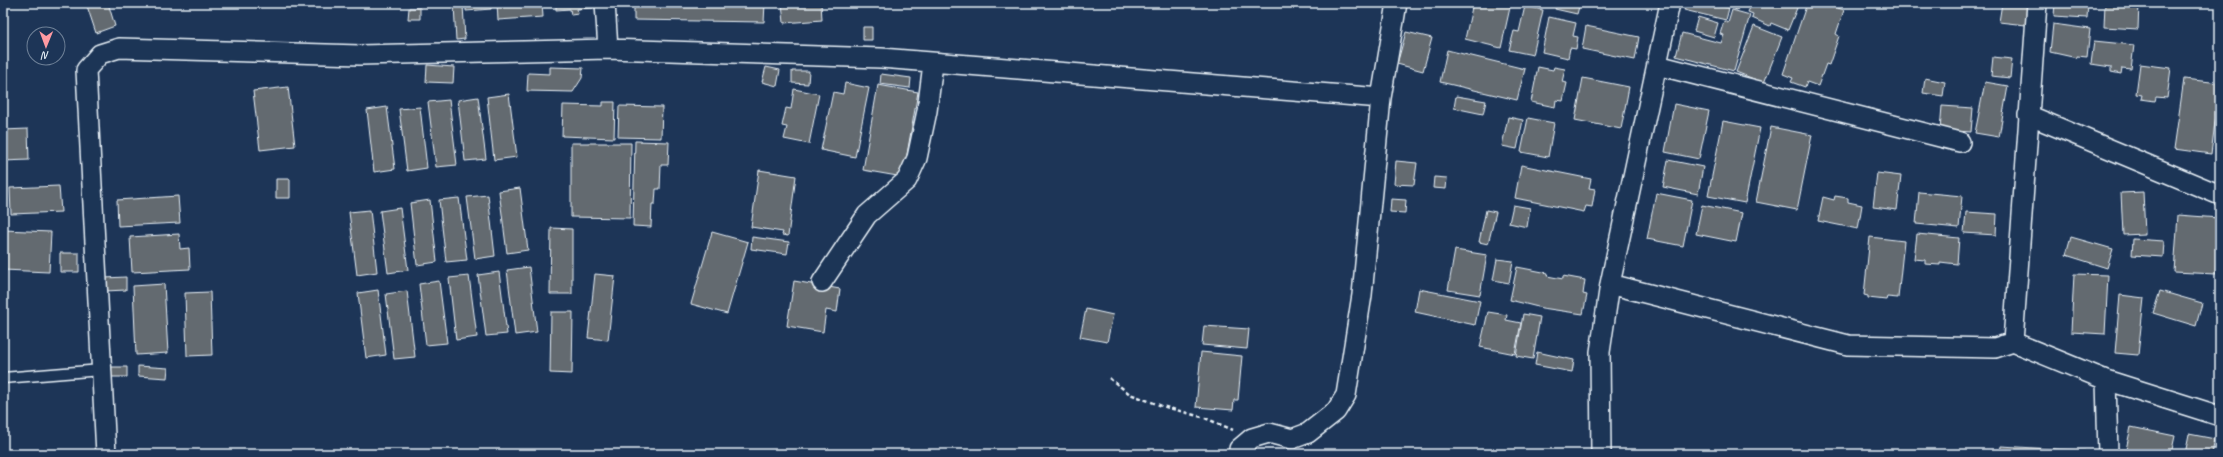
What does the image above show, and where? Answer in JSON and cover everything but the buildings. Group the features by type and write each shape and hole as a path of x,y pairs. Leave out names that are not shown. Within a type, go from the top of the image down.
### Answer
{"street":[{"path":"604,3 608,49"},
{"path":"1239,454 1239,449 1252,438 1269,433 1292,439 1308,433 1336,411 1346,395 1362,295 1381,98 1397,3"},
{"path":"1601,454 1600,352 1610,284 1658,65 1670,3"},
{"path":"2013,342 2037,3"},
{"path":"106,454 86,70 100,54 119,48 360,55 608,49 881,58 933,64 1381,98"},
{"path":"822,282 867,215 907,180 918,150 927,111 933,64"},
{"path":"1658,65 1960,142"},
{"path":"2028,115 2220,195"},
{"path":"1610,284 1848,345 1995,348 2013,342 2106,380 2220,416"},
{"path":"2106,380 2108,454"}],"lane":[{"path":"3,378 101,370"}],"path":[{"path":"1109,378 1130,394 1162,406 1205,418 1252,438"}]}
